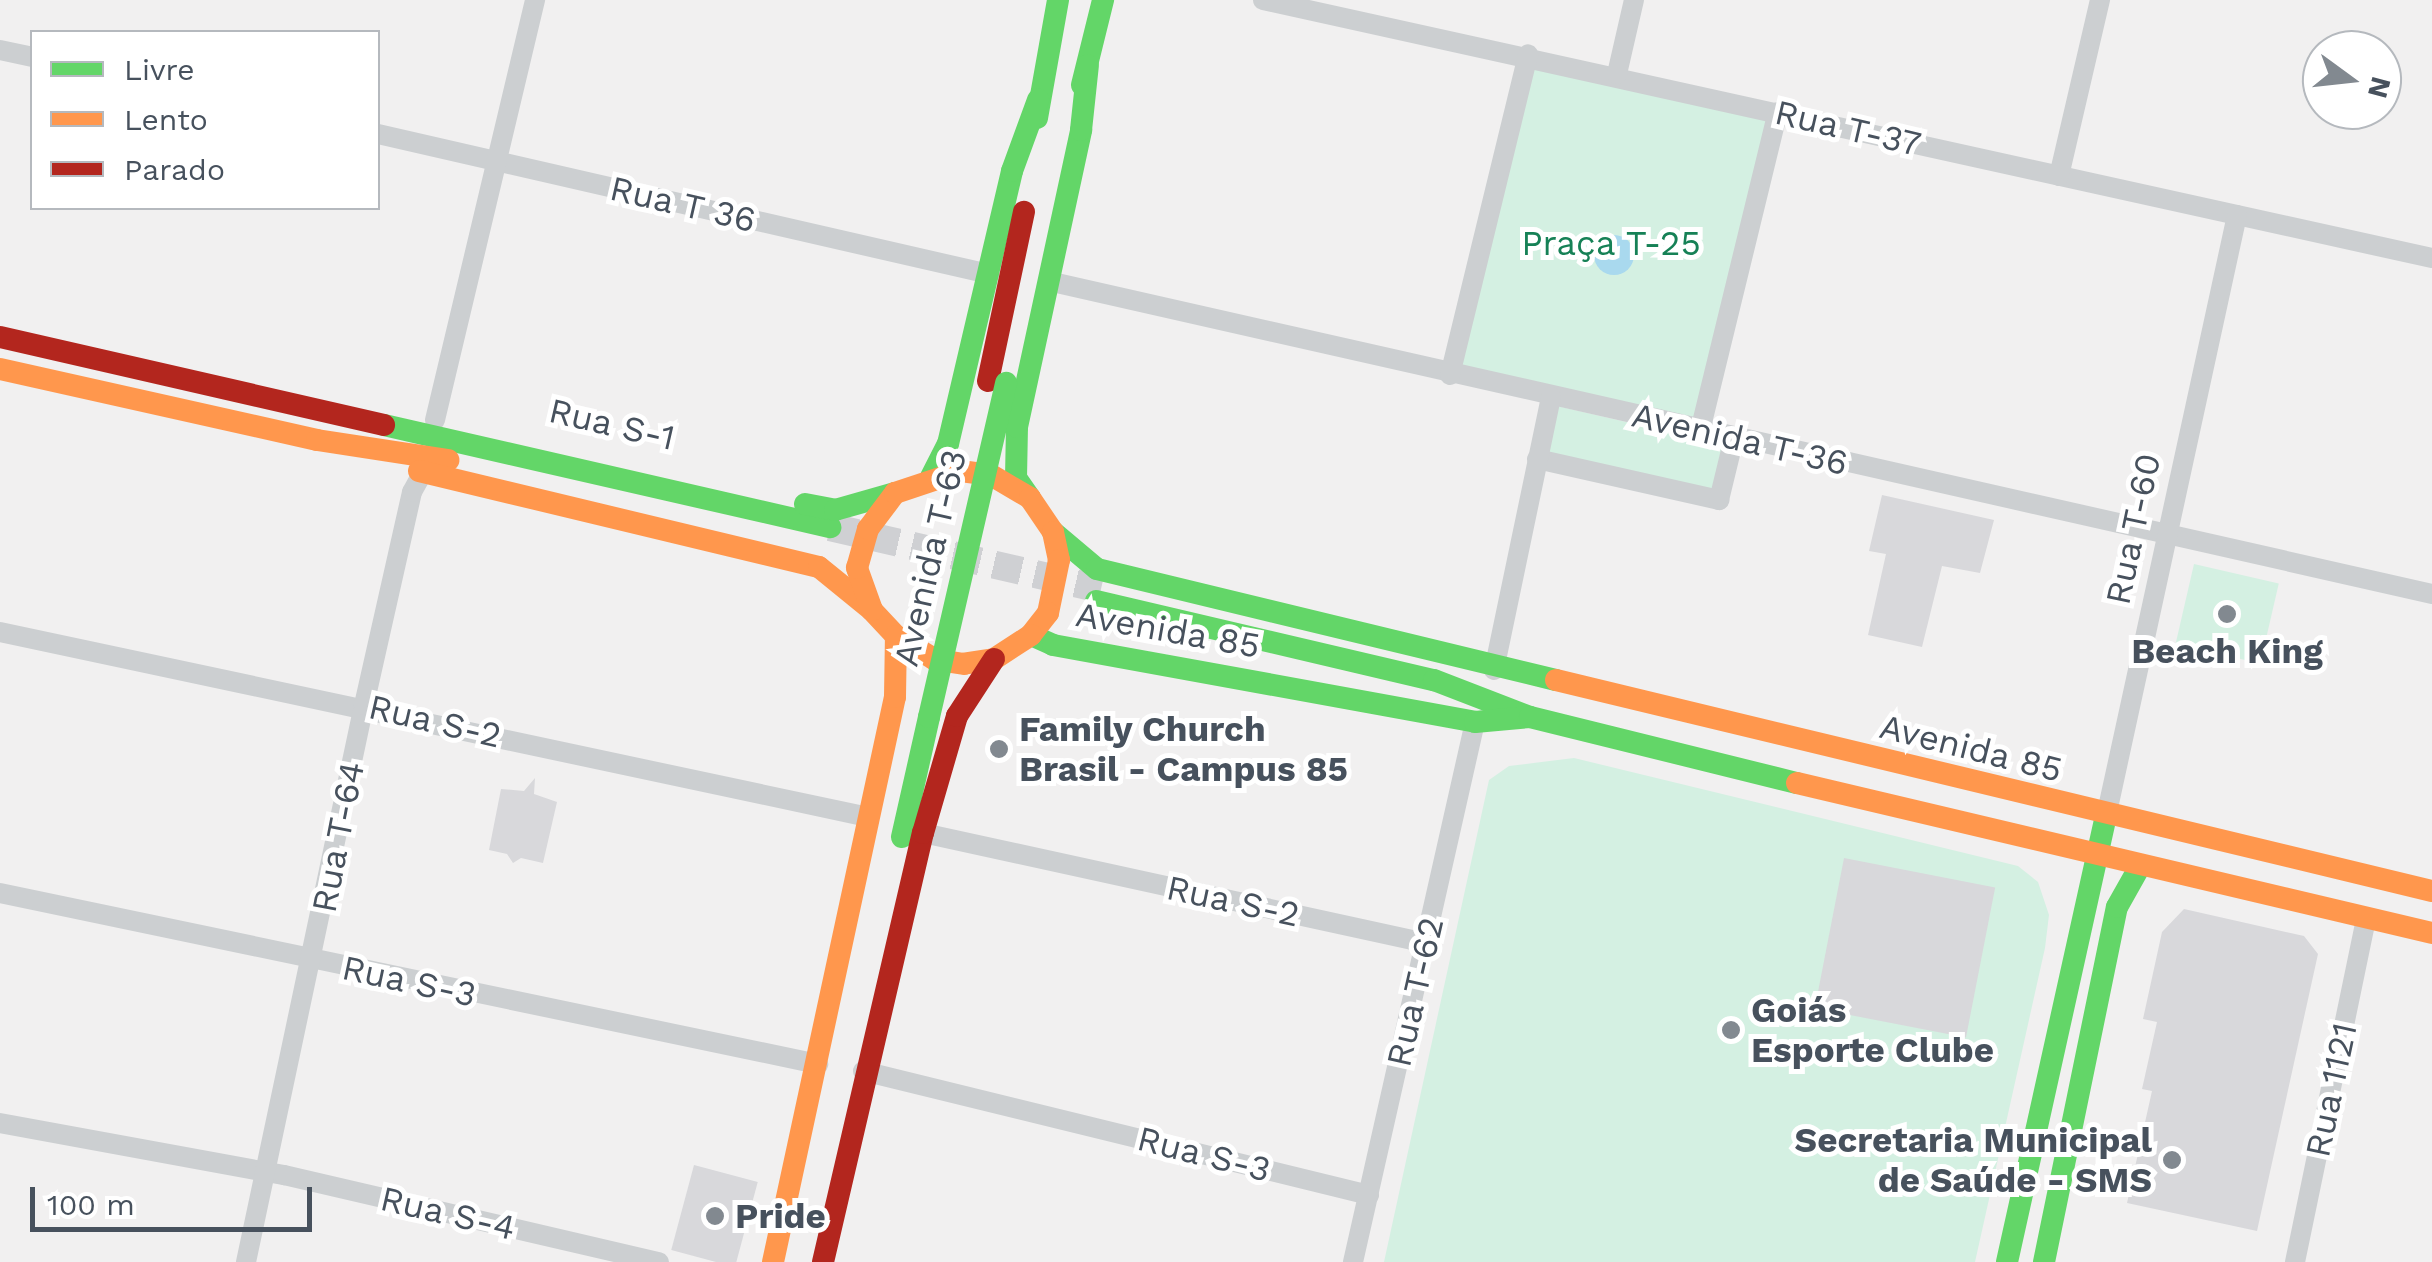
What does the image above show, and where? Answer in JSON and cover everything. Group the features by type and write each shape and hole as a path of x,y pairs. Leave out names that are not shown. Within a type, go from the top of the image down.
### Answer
{"main road":[{"name":"Avenida T-63","path":"932,477 948,444 1018,152 1038,100 1058,0"},
{"name":"Avenida T-63","path":"1030,498 1014,464 1088,65 1104,0"},
{"name":"Avenida T-63","path":"863,1071 863,1014 921,714 997,382 1067,126 1088,65"},
{"name":"Avenida T-63","path":"997,382 1037,149 1038,100"},
{"name":"Rua S-1","path":"0,336 312,404 432,438 828,535 408,451 317,440"},
{"name":"Rua S-1","path":"0,369 317,440 423,472 819,567 872,610"},
{"name":"Rua S-1","path":"312,404 435,420 834,510 895,492"},
{"path":"991,475 1030,498 1053,532 1057,587 1032,635 994,659 934,659 896,636 872,610 857,568 868,529 895,492 932,477 991,475"},
{"name":"Avenida 85","path":"1053,532 1097,569 1443,650 1494,670"},
{"name":"Avenida 85","path":"2432,891 1494,670 1098,594 1434,680 1530,717 2097,858 2432,933"},
{"name":"Avenida 85","path":"1032,635 1053,645 1475,722 1530,717"},
{"name":"Avenida T-63","path":"774,1262 818,1064 828,988 895,697 896,636"},
{"name":"Avenida T-63","path":"823,1262 863,1071 923,833 957,716 994,659"},
{"name":"Avenida T-63","path":"818,1064 846,993 921,714"},
{"name":"Rua T-60","path":"2006,1262 2106,817"},
{"path":"2044,1262 2094,1047 2117,907 2140,866"}],"street":[{"path":"435,420 536,0"},
{"name":"Rua T-37","path":"1263,0 1528,54 2432,258"},
{"path":"1618,74 1634,0"},
{"path":"2058,176 2100,0"},
{"path":"0,50 30,57"},
{"path":"1450,375 1528,54"},
{"path":"1700,431 1778,112"},
{"name":"Rua T 36","path":"380,134 989,274"},
{"name":"Rua T-60","path":"2106,817 2237,215"},
{"name":"Avenida T-36","path":"1048,281 1450,375 2432,594"},
{"path":"1494,670 1552,396"},
{"path":"1537,459 1718,500 1734,438"},
{"name":"Rua T-64","path":"246,1262 314,962 364,705 412,492 423,472"},
{"name":"Rua S-2","path":"0,632 364,705 868,817"},
{"name":"Rua T-62","path":"1353,1262 1475,722"},
{"name":"Rua S-2","path":"923,833 1426,944"},
{"name":"Rua S-3","path":"0,894 818,1064"},
{"name":"Rua 1121","path":"2295,1262 2366,918"},
{"name":"Rua S-3","path":"863,1071 1369,1195"},
{"name":"Rua S-4","path":"0,1123 265,1172 659,1262"}],"green space":[{"name":"Praça T-25","path":"1530,58 1775,114 1702,430 1457,374"},
{"path":"1557,406 1724,444 1713,492 1546,454"},
{"name":"Beach King","path":"2194,564 2279,584 2260,663 2176,644"},
{"name":"Goiás Esporte Clube","path":"1574,758 2018,866 2038,882 2049,915 2045,948 1975,1262 1384,1262 1489,780 1509,766"}],"water":[{"path":"1614,235 1628,241 1634,255 1628,269 1614,275 1600,269 1594,255 1600,241"}],"building":[{"path":"1882,495 1994,520 1980,573 1942,566 1922,647 1868,635 1886,554 1869,551"},
{"path":"535,778 534,794 557,802 543,863 521,858 513,863 507,854 489,850 501,789 524,791"},
{"path":"1844,858 1995,887 1966,1038 1815,1008"},
{"path":"2184,909 2304,936 2318,954 2257,1231 2127,1203 2152,1091 2142,1089 2157,1022 2143,1019 2162,932"},
{"name":"Pride","path":"694,1165 758,1182 736,1262 716,1262 671,1250"}],"tunnel":[{"path":"830,527 1101,589"}],"traffic: fast":[{"path":"1037,118 1058,0"},
{"path":"1082,85 1103,0"},
{"path":"1030,498 1016,478 1017,427 1081,130 1088,65"},
{"path":"931,477 948,444 1012,171 1038,100"},
{"path":"929,717 1006,383"},
{"path":"384,425 830,527"},
{"path":"805,504 835,510 895,493"},
{"path":"1053,532 1097,569 1556,680"},
{"path":"1096,601 1434,680 1530,717"},
{"path":"1031,635 1053,645 1475,722 1530,717 1797,783"},
{"path":"902,837 929,717"},
{"path":"2007,1262 2106,817"},
{"path":"2044,1262 2117,907 2140,866"}],"traffic: slow":[{"path":"0,369 317,440 448,460"},
{"path":"419,471 819,567 872,610"},
{"path":"961,471 991,475 1030,498 1053,532 1059,560 1048,613 1031,635 994,659 964,664 934,659 896,636 872,610 857,568 868,529 895,493 961,471"},
{"path":"773,1262 895,697 896,636"},
{"path":"1556,680 2432,891"},
{"path":"1797,783 2432,933"}],"traffic: jam":[{"path":"988,381 1024,212"},
{"path":"0,337 384,425"},
{"path":"823,1262 923,833 957,716 994,659"}],"place":[{"name":"Beach King","path":"2227,614"},
{"name":"Family Church Brasil - Campus 85","path":"999,749"},
{"name":"Goiás Esporte Clube","path":"1731,1030"},
{"name":"Secretaria Municipal de Saúde - SMS","path":"2172,1160"},
{"name":"Pride","path":"715,1216"}]}
